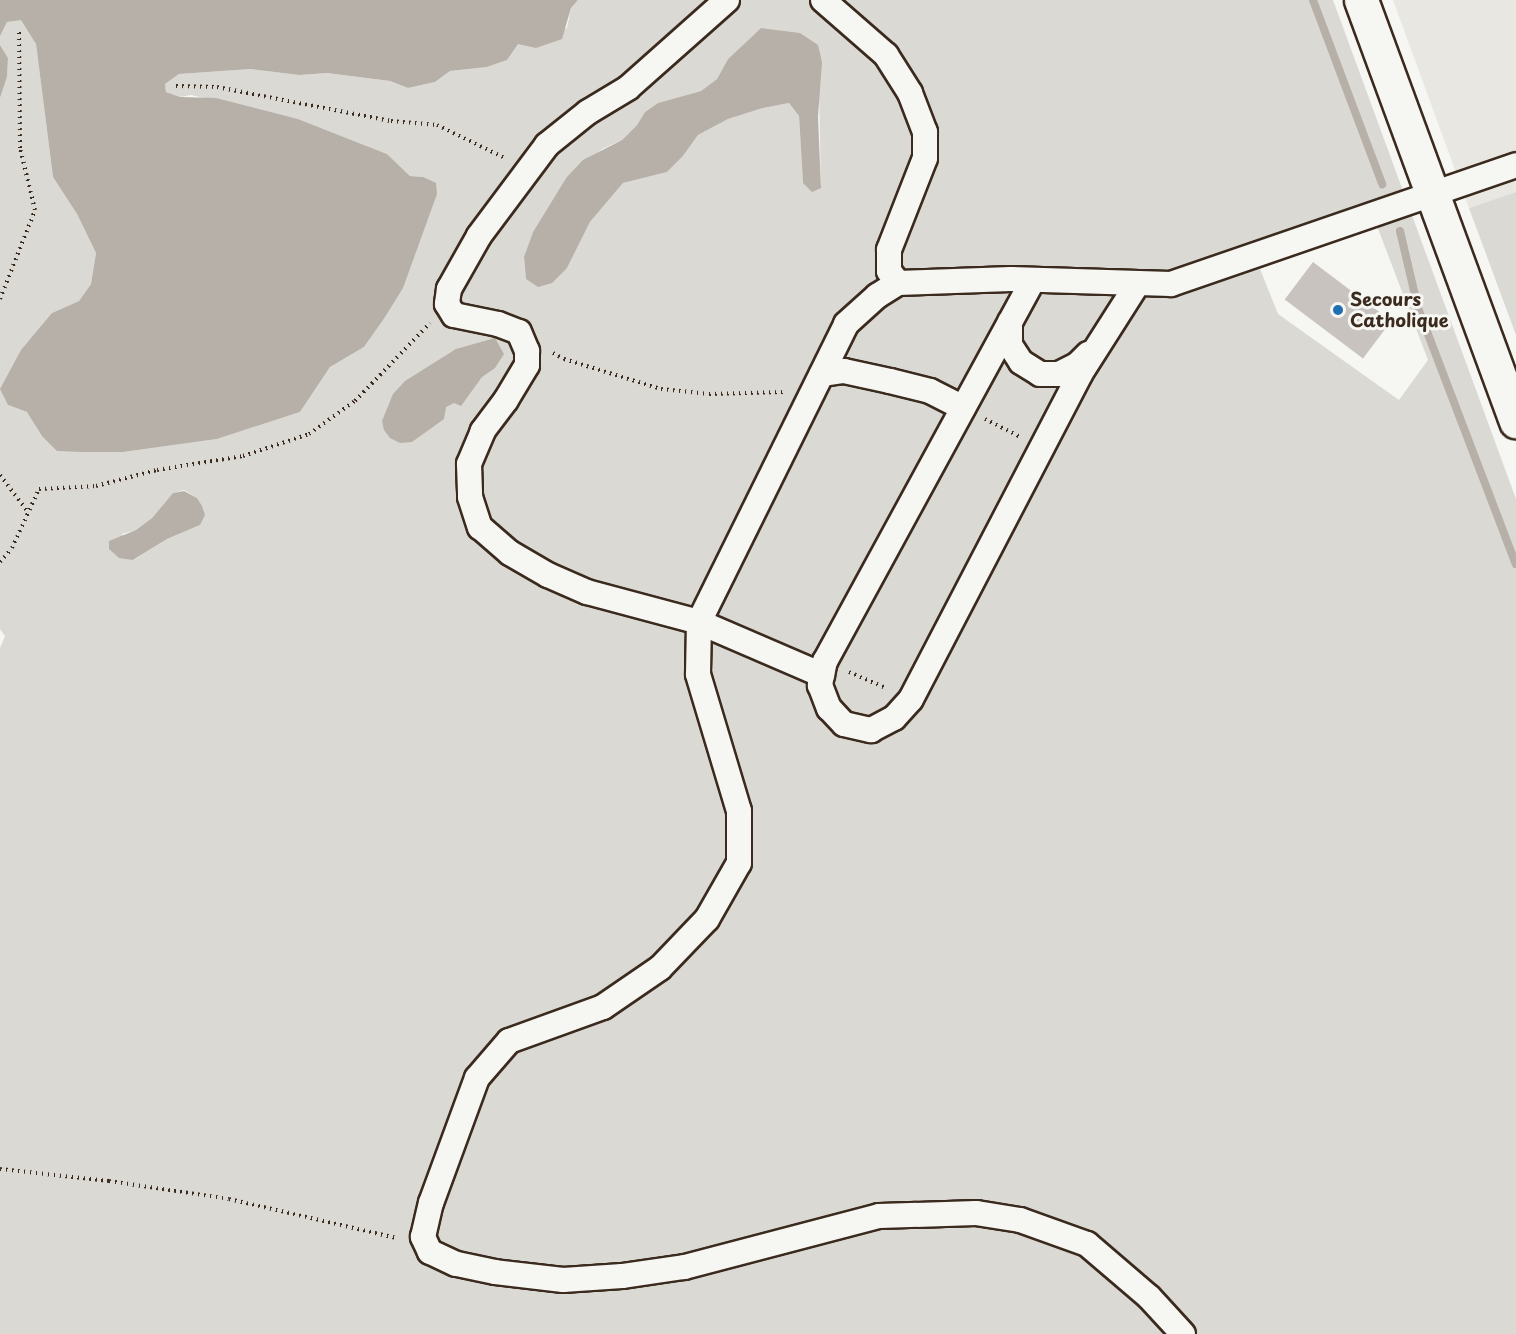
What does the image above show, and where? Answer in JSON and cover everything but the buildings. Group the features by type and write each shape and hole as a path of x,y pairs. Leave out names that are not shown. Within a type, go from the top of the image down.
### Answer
{"main road":[{"path":"1361,0 1516,421"}],"street":[{"path":"727,0 628,88 588,112 547,144 479,236 449,289 447,304 454,315 498,324 519,332 527,351 527,365 506,400 483,431 469,464 470,497 480,527 510,553 548,575 587,592 699,622 824,668"},
{"path":"823,0 886,55 910,93 926,132 925,158 889,250 872,285 846,324 699,622 698,675 739,811 739,863 707,919 660,968 603,1007 509,1041 477,1078 431,1203 423,1238 430,1252 456,1264 495,1272 563,1280 622,1276 684,1267 879,1216 976,1213 1020,1220 1087,1244 1149,1297 1183,1334"},
{"path":"846,324 877,296 898,284 1033,280 1171,284 1516,165"},
{"path":"889,250 889,271 898,284"},
{"path":"1033,280 824,668 820,685 829,708 844,724 871,730 894,718 911,699 1041,447 1099,343 1138,283"},
{"path":"1010,322 1010,345 1021,362 1040,374 1059,374 1068,370 1077,365 1099,343"},
{"path":"819,381 844,371 930,391 963,408"}],"path":[{"path":"0,299 35,210 20,148 19,30"},
{"path":"176,86 217,87 391,121 437,125 492,150 526,171"},
{"path":"0,562 12,548 39,489 96,486 158,470 243,456 309,434 355,401 408,349 447,304"},
{"path":"519,332 564,359 661,389 709,394 764,394 819,381"},
{"path":"963,408 1041,447"},
{"path":"0,475 28,512"},
{"path":"824,668 911,699"},
{"path":"0,1169 109,1181 229,1199 391,1239 423,1238"}],"shaded area":[{"path":"0,0 578,0 571,8 562,39 536,48 518,44 507,60 487,67 450,71 435,82 408,88 390,81 327,73 299,75 251,69 179,74 165,84 166,92 180,97 216,98 298,119 387,154 410,176 423,177 436,183 437,194 403,288 385,317 364,347 330,367 300,412 217,439 123,452 80,452 57,451 42,436 27,412 8,405 0,389 21,350 52,313 79,301 91,284 96,253 77,214 53,177 36,44 21,20 7,22 0,36"},
{"path":"578,0 1333,0 1516,499 1516,1334 0,1334 0,648 5,636 0,629 0,98 7,77 8,58 0,45 0,36 7,22 21,19 36,44 53,177 77,214 96,253 91,284 79,301 52,313 8,405 27,412 57,451 123,452 217,439 300,412 330,367 364,347 403,288 423,177 410,176 387,154 298,119 191,95 180,97 166,92 165,84 179,74 251,69 299,75 327,73 390,81 408,88 435,82 450,71 487,67 507,60 518,43 567,28 571,8","holes":["761,28 819,91 821,188 803,183 799,116 789,103 763,108 728,119 698,135 683,156 667,172 623,183 590,222 567,268 526,279 524,258 533,232 566,178 602,149 622,140 637,125 645,112 658,103 701,91 717,79 728,59","1377,226 1428,360 1399,400 1278,314 1260,269","184,490 197,498 200,525 167,539 134,560 122,534 136,530 152,518 173,493"]},
{"path":"1393,0 1516,0 1516,192 1469,208"},
{"path":"761,28 800,33 818,45 822,62 818,117 821,188 812,192 803,183 799,116 789,103 763,108 728,119 698,135 683,156 667,172 623,183 590,222 567,268 552,283 538,287 526,279 524,257 533,232 566,178 583,160 622,140 637,125 645,112 658,103 701,91 717,79 728,59"},
{"path":"0,45 8,58 7,77 0,98"},
{"path":"1516,192 1516,335 1469,208"},
{"path":"495,338 504,354 495,368 482,377 461,406 454,403 446,407 444,419 412,442 400,443 390,438 384,430 382,421 393,394 405,381 456,349"},
{"path":"184,491 197,498 202,506 205,515 200,525 167,539 133,560 119,558 109,549 109,541 136,530 152,518 173,493"}],"waterway":[{"path":"1313,0 1382,184"},
{"path":"1400,231 1418,308 1516,564"}],"place":[{"name":"Secours Catholique","path":"1338,310"}]}
